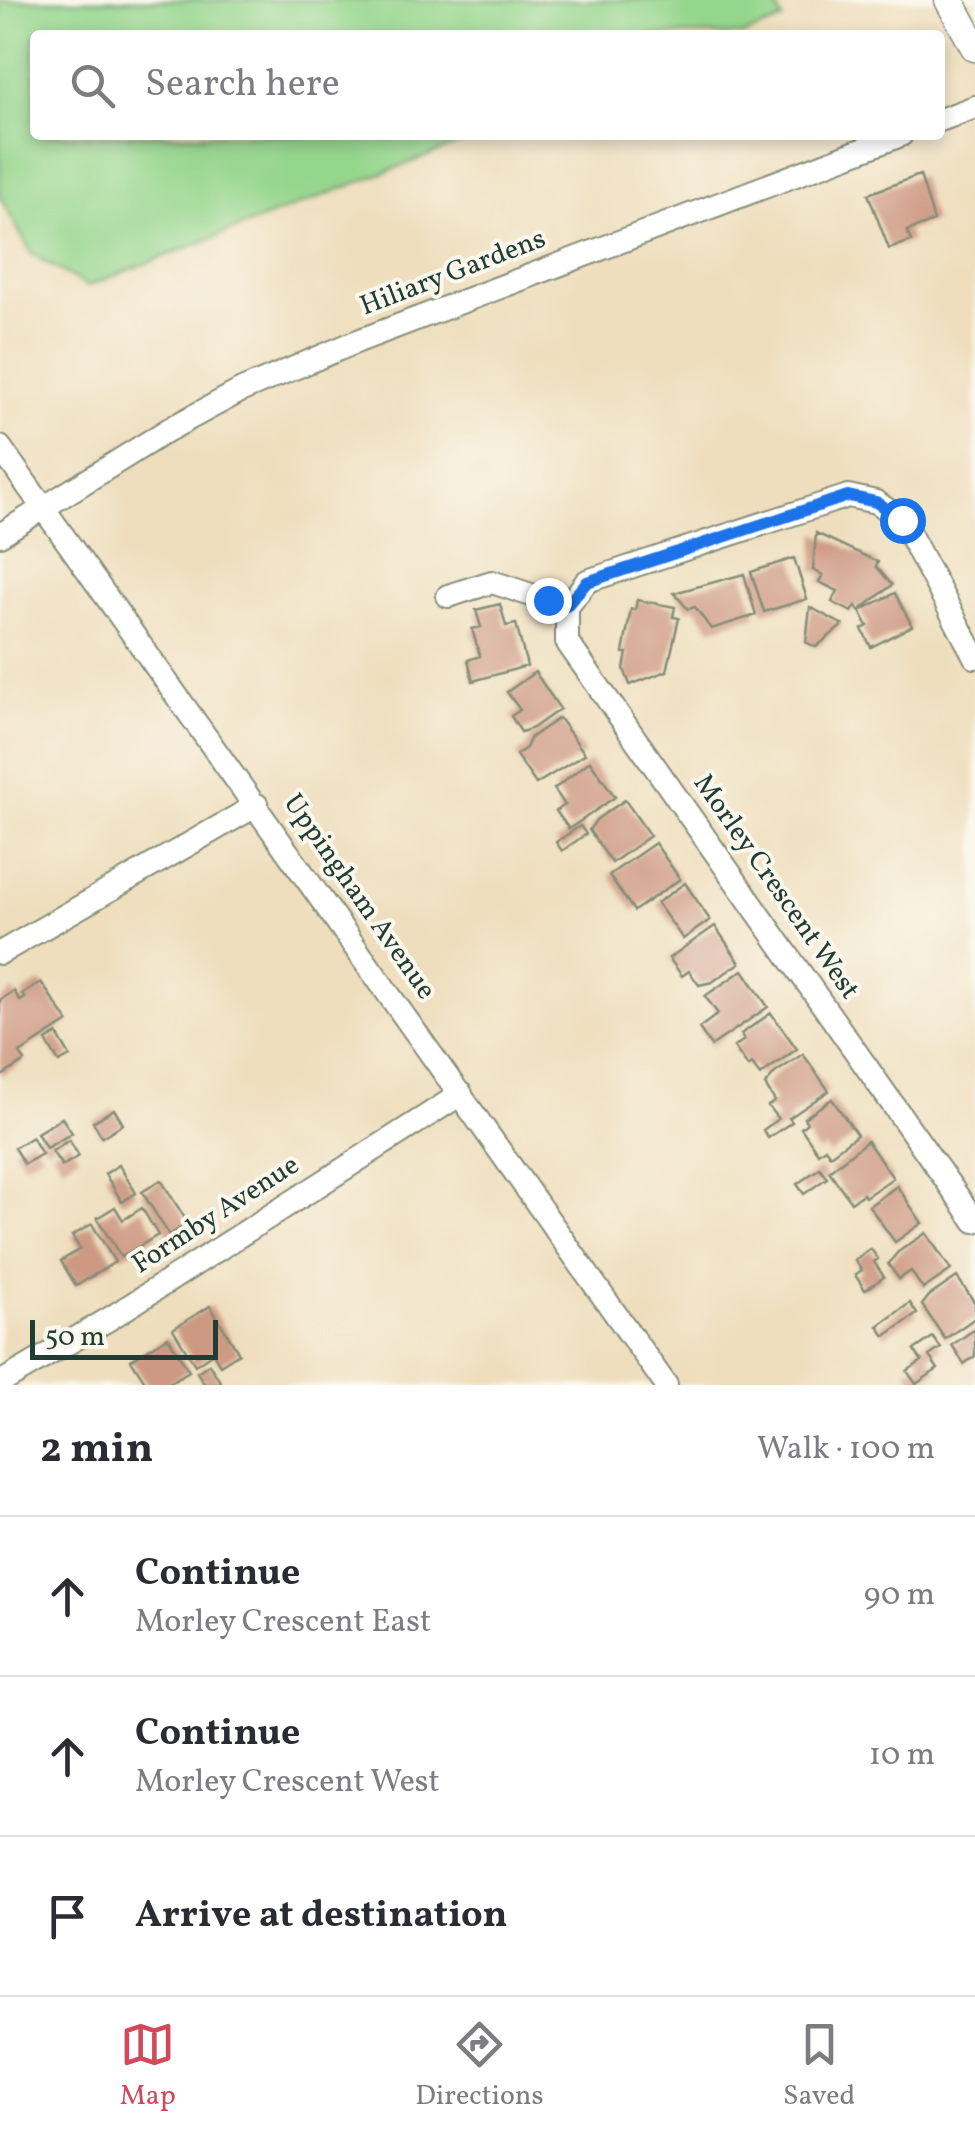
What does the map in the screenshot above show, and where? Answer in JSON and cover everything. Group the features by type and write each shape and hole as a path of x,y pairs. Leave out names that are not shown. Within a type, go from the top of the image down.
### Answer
{"street":[{"path":"949,0 975,47"},
{"path":"945,118 975,107"},
{"name":"Hiliary Gardens","path":"0,535 168,430 242,390 358,341 889,140"},
{"name":"Uppingham Avenue","path":"0,447 666,1385"},
{"path":"448,596 492,582 566,606 587,582 848,496 876,502 902,520 975,657"},
{"name":"Morley Crescent West","path":"566,606 567,642 975,1222"},
{"path":"0,953 257,805"},
{"name":"Formby Avenue","path":"0,1383 109,1319 462,1094"}],"green space":[{"path":"0,0 772,0 783,20 757,30 30,30 30,140 469,140 87,286 32,254 0,197"}],"building":[{"path":"920,175 934,221 907,231 911,241 889,249 868,194"},
{"path":"816,533 878,562 876,566 892,585 859,611 856,606 852,612 832,602 838,591 819,582 823,575 813,570"},
{"path":"794,558 807,599 764,612 751,572"},
{"path":"744,574 756,615 711,629 695,607 688,609 674,593"},
{"path":"895,593 912,626 871,647 862,629 868,626 860,611"},
{"path":"637,600 675,607 673,617 679,618 667,671 630,685 624,669 627,653 623,653 631,609 635,610"},
{"path":"500,604 506,626 516,624 527,666 473,681 468,660 480,656 472,629 481,627 476,610"},
{"path":"810,607 843,625 816,647 806,642"},
{"path":"535,672 560,709 521,732 511,716 520,710 507,692"},
{"path":"559,718 585,754 536,784 516,755 526,748 531,737"},
{"path":"590,761 615,797 569,829 556,811 565,805 554,789"},
{"path":"625,800 650,836 612,863 589,830 597,819"},
{"path":"580,826 586,834 562,851 556,842"},
{"path":"655,843 680,879 634,911 609,875"},
{"path":"685,883 710,920 683,939 657,903"},
{"path":"715,926 740,963 712,982 699,985 689,971 682,976 669,958"},
{"path":"743,970 768,1007 711,1046 699,1028 718,1014 705,996"},
{"path":"41,982 68,1022 20,1053 25,1061 0,1077 0,1000 14,991 20,1001 25,998 22,994"},
{"path":"771,1013 797,1049 760,1075 752,1064 748,1067 734,1047 744,1040 741,1034"},
{"path":"57,1034 70,1056 59,1062 46,1041"},
{"path":"803,1054 829,1091 789,1118 792,1122 768,1138 763,1130 778,1119 768,1106 775,1101 765,1085"},
{"path":"832,1099 857,1135 830,1155 825,1148 818,1153 801,1128 807,1123 804,1118"},
{"path":"114,1109 123,1124 102,1137 93,1122"},
{"path":"62,1118 72,1133 46,1148 37,1133"},
{"path":"32,1137 42,1154 24,1164 14,1148"},
{"path":"69,1140 79,1156 62,1166 52,1151"},
{"path":"867,1141 893,1178 851,1202 829,1171"},
{"path":"119,1165 136,1193 122,1202 105,1174"},
{"path":"820,1168 827,1178 804,1194 797,1184"},
{"path":"161,1180 188,1223 169,1235 142,1192"},
{"path":"897,1186 922,1223 895,1242 869,1206"},
{"path":"115,1207 123,1220 142,1208 158,1235 121,1257 97,1218"},
{"path":"92,1224 115,1262 76,1286 61,1261 80,1249 72,1236"},
{"path":"926,1233 951,1270 923,1289 911,1271 899,1279 888,1264"},
{"path":"871,1249 884,1277 865,1290 855,1275 862,1270 855,1260"},
{"path":"957,1277 975,1303 975,1318 945,1339 922,1305"},
{"path":"910,1303 917,1314 885,1336 878,1326"},
{"path":"210,1306 239,1353 220,1365 213,1353 195,1365 173,1329"},
{"path":"975,1329 975,1356 964,1364 952,1345"},
{"path":"168,1337 189,1371 166,1385 147,1385 131,1360"},
{"path":"933,1337 941,1348 929,1356 938,1369 916,1384 907,1371 922,1361 914,1350"},
{"path":"209,1364 221,1383 218,1385 205,1385 197,1372"}],"route":[{"path":"548,600 566,606 587,582 848,496 876,502 902,520"}]}
